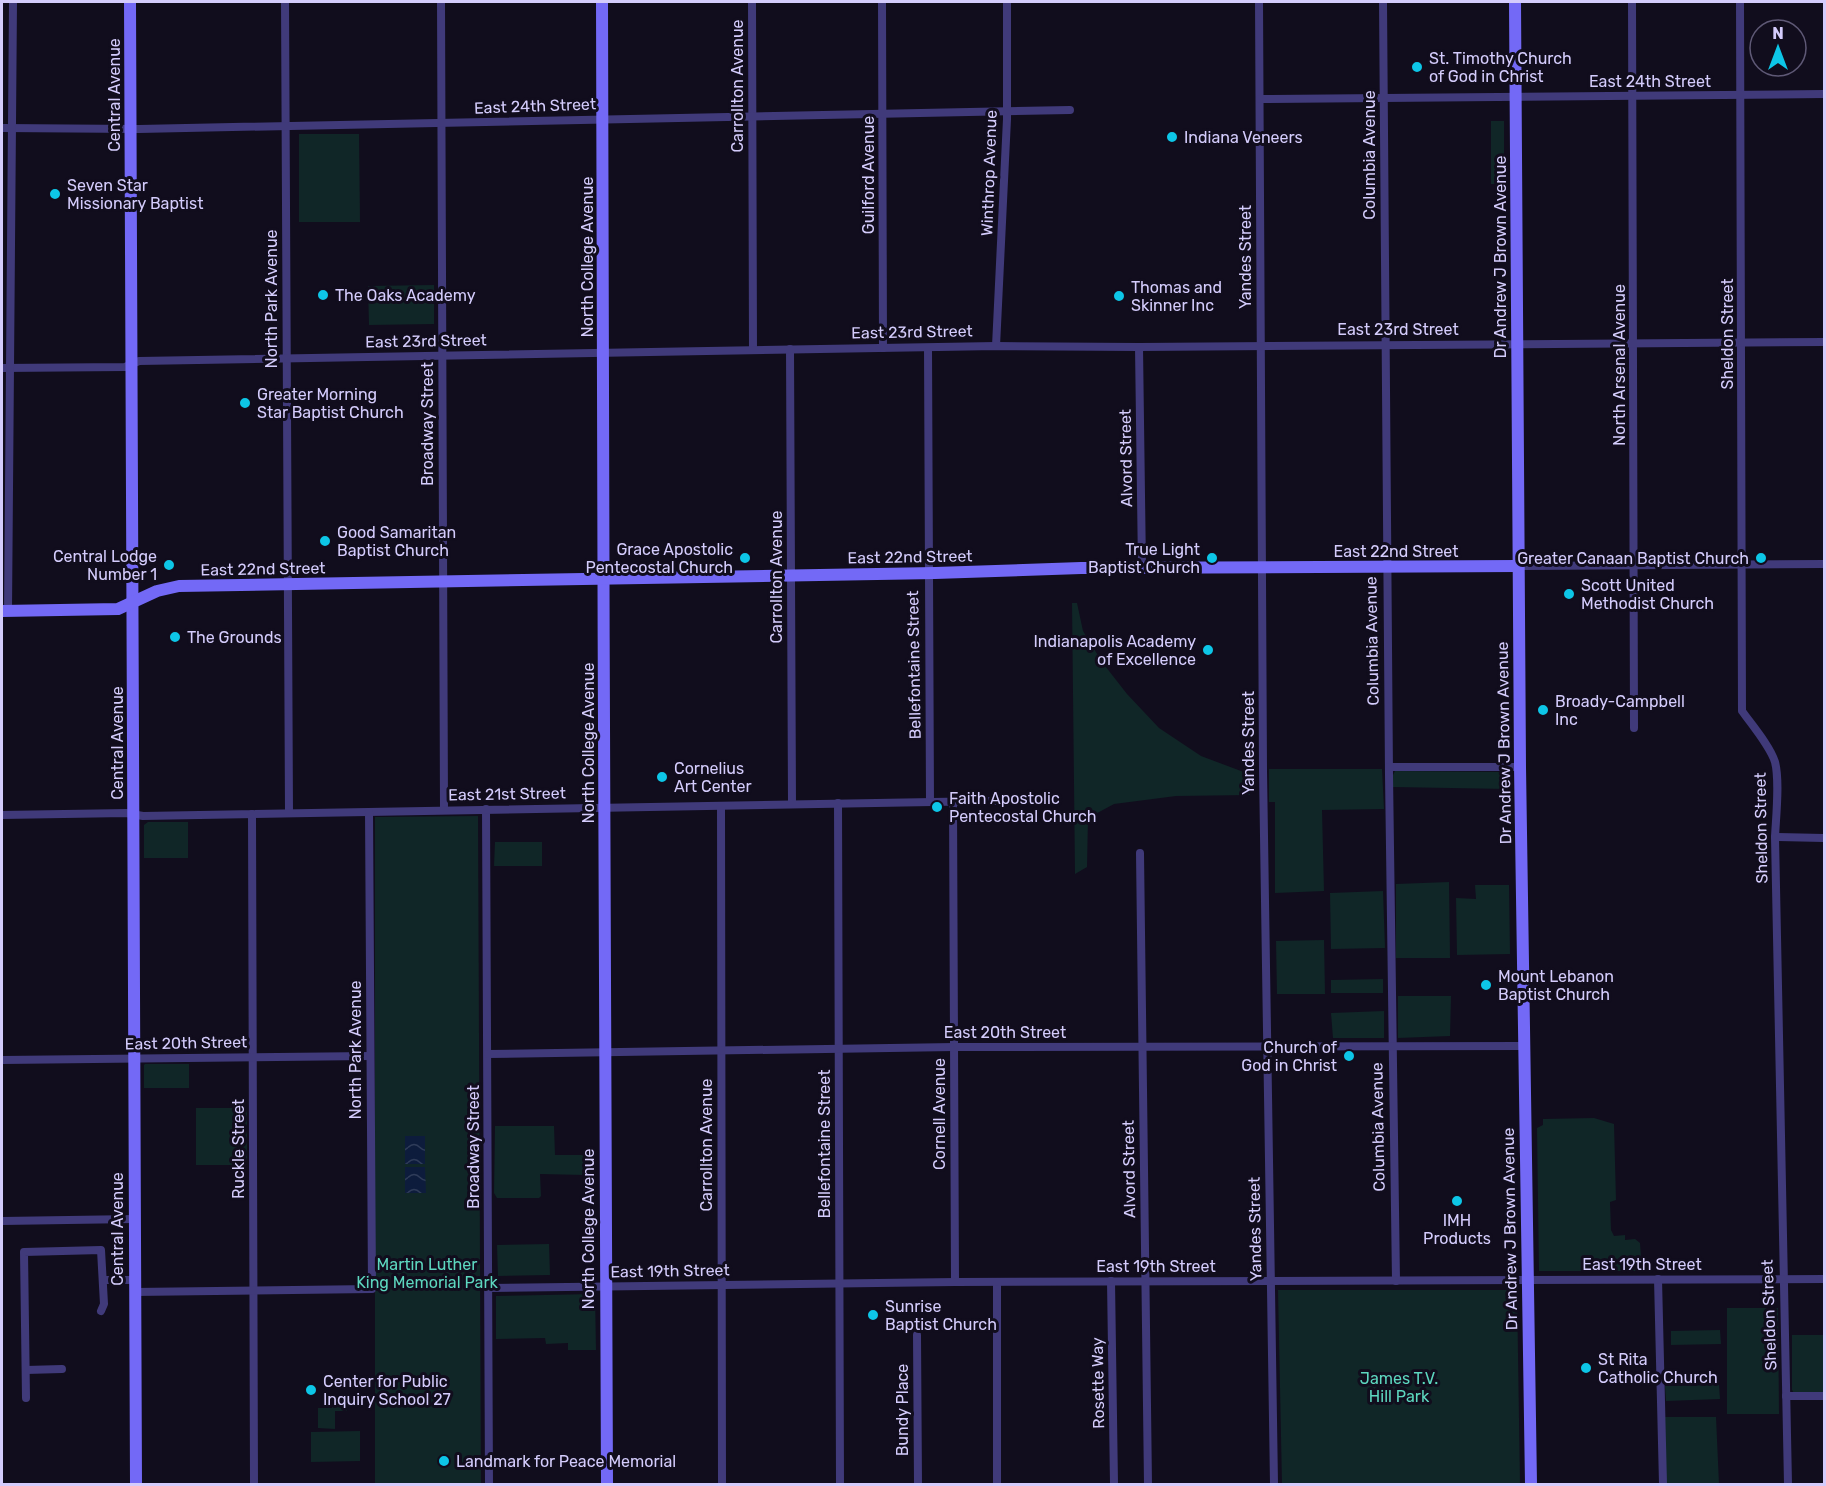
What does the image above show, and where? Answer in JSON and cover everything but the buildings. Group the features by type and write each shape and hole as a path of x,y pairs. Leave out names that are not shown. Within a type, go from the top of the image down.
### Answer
{"main road":[{"name":"Central Avenue","path":"130,2 136,1485"},
{"name":"North College Avenue","path":"602,2 605,807 603,1053 607,1485"},
{"name":"Dr Andrew J Brown Avenue","path":"1515,2 1523,1046 1531,1485"},
{"name":"East 22nd Street","path":"5,611 122,608 157,591 179,586 791,576 1049,569 1518,566"}],"street":[{"path":"5,611 6,368 13,2"},
{"name":"North Park Avenue","path":"285,2 289,813"},
{"name":"Broadway Street","path":"441,2 444,810"},
{"name":"Carrollton Avenue","path":"752,2 753,350"},
{"name":"Guilford Avenue","path":"882,2 883,348"},
{"name":"Winthrop Avenue","path":"996,346 1007,111 1007,2"},
{"name":"Yandes Street","path":"1259,2 1262,568 1274,1485"},
{"name":"Columbia Avenue","path":"1383,2 1396,1281"},
{"name":"North Arsenal Avenue","path":"1632,2 1634,728"},
{"name":"Sheldon Street","path":"1740,2 1742,711 1774,761 1776,774 1775,837 1788,1485"},
{"name":"East 24th Street","path":"1260,99 1824,94"},
{"name":"East 24th Street","path":"2,128 286,126 1070,110"},
{"name":"East 23rd Street","path":"6,368 125,367 138,361 996,346 1824,342"},
{"name":"Alvord Street","path":"1139,347 1142,568"},
{"name":"Bellefontaine Street","path":"928,348 930,802"},
{"name":"Carrollton Avenue","path":"790,349 792,804"},
{"name":"East 22nd Street","path":"1518,566 1824,564"},
{"path":"1389,767 1520,767"},
{"name":"East 21st Street","path":"2,815 133,814 142,816 1050,800"},
{"name":"Cornell Avenue","path":"954,801 955,1282"},
{"name":"Bellefontaine Street","path":"838,803 840,1485"},
{"name":"Carrollton Avenue","path":"721,806 722,1485"},
{"name":"Broadway Street","path":"486,809 489,1485"},
{"name":"North Park Avenue","path":"253,1291 372,1289 369,812"},
{"name":"Ruckle Street","path":"252,814 254,1485"},
{"path":"1775,837 1824,838"},
{"name":"Alvord Street","path":"1140,853 1148,1485"},
{"name":"East 20th Street","path":"488,1054 954,1047 1523,1046"},
{"name":"East 20th Street","path":"2,1060 370,1056"},
{"path":"2,1221 134,1219"},
{"path":"26,1398 24,1252 101,1250 104,1304 101,1311"},
{"path":"1658,1279 1663,1485"},
{"name":"East 19th Street","path":"488,1288 955,1282 1824,1279"},
{"path":"103,1280 134,1286 253,1291"},
{"name":"Rosette Way","path":"1111,1281 1114,1485"},
{"path":"997,1282 997,1485"},
{"name":"Bundy Place","path":"917,1335 918,1485"},
{"path":"26,1370 62,1369"},
{"path":"1786,1396 1824,1396"}],"green space":[{"path":"1491,121 1504,121 1504,184 1491,184"},
{"path":"299,134 359,134 360,222 299,222"},
{"path":"434,285 434,324 369,325 368,286"},
{"path":"1072,603 1077,603 1083,631 1102,662 1127,694 1159,728 1201,756 1249,774 1250,795 1176,796 1114,804 1088,818 1087,867 1075,874"},
{"path":"1269,769 1382,769 1384,809 1322,810 1324,891 1275,893 1275,802 1269,802"},
{"path":"1395,771 1508,772 1508,789 1393,787 1392,777"},
{"name":"Martin Luther King Memorial Park","path":"478,816 481,1484 375,1484 375,817"},
{"path":"148,822 188,822 188,858 144,858 144,825"},
{"path":"495,842 542,842 542,866 494,866"},
{"path":"1449,882 1450,958 1396,958 1396,884"},
{"path":"1475,885 1509,885 1510,954 1457,955 1456,898 1476,899"},
{"path":"1383,891 1385,948 1331,949 1330,893"},
{"path":"1324,940 1325,994 1277,994 1276,941"},
{"path":"1383,979 1383,993 1331,993 1331,980"},
{"path":"1398,996 1451,996 1450,1036 1398,1038"},
{"path":"1384,1011 1384,1038 1333,1038 1331,1013"},
{"path":"145,1064 189,1064 189,1088 144,1088"},
{"path":"196,1108 247,1108 247,1165 196,1165"},
{"path":"1594,1118 1614,1124 1616,1200 1610,1202 1611,1230 1614,1236 1625,1235 1625,1240 1635,1239 1640,1243 1642,1271 1539,1271 1537,1128 1543,1125 1543,1119"},
{"path":"495,1126 554,1126 555,1155 585,1155 585,1175 540,1174 541,1196 539,1198 497,1198 494,1193"},
{"path":"549,1244 550,1275 498,1276 497,1245"},
{"name":"James T.V. Hill Park","path":"1278,1290 1517,1290 1520,1484 1282,1484"},
{"path":"595,1294 596,1350 568,1350 568,1343 546,1344 545,1338 496,1339 496,1296"},
{"path":"1727,1308 1778,1308 1779,1414 1727,1414"},
{"path":"1720,1330 1721,1344 1671,1345 1671,1331"},
{"path":"1792,1335 1824,1335 1824,1392 1794,1393 1792,1390"},
{"path":"1719,1385 1720,1399 1666,1401 1665,1386"},
{"path":"332,1397 348,1397 347,1411 335,1411 335,1429 318,1428 318,1408 332,1408"},
{"path":"1665,1417 1716,1417 1719,1484 1666,1484"},
{"path":"360,1431 360,1461 311,1462 311,1432"}],"water":[{"path":"405,1136 425,1136 425,1164 405,1164"},
{"path":"405,1167 425,1167 426,1193 405,1193"}],"place":[{"name":"St. Timothy Church of God in Christ","path":"1417,67"},
{"name":"Indiana Veneers","path":"1172,137"},
{"name":"Seven Star Missionary Baptist","path":"55,194"},
{"name":"The Oaks Academy","path":"323,295"},
{"name":"Thomas and Skinner Inc","path":"1119,296"},
{"name":"Greater Morning Star Baptist Church","path":"245,403"},
{"name":"Good Samaritan Baptist Church","path":"325,541"},
{"name":"Grace Apostolic Pentecostal Church","path":"745,558"},
{"name":"True Light Baptist Church","path":"1212,558"},
{"name":"Greater Canaan Baptist Church","path":"1761,558"},
{"name":"Central Lodge Number 1","path":"169,565"},
{"name":"Scott United Methodist Church","path":"1569,594"},
{"name":"The Grounds","path":"175,637"},
{"name":"Indianapolis Academy of Excellence","path":"1208,650"},
{"name":"Broady-Campbell Inc","path":"1543,710"},
{"name":"Cornelius Art Center","path":"662,777"},
{"name":"Faith Apostolic Pentecostal Church","path":"937,807"},
{"name":"Mount Lebanon Baptist Church","path":"1486,985"},
{"name":"Church of God in Christ","path":"1349,1056"},
{"name":"IMH Products","path":"1457,1201"},
{"name":"Sunrise Baptist Church","path":"873,1315"},
{"name":"St Rita Catholic Church","path":"1586,1368"},
{"name":"Center for Public Inquiry School 27","path":"311,1390"},
{"name":"Landmark for Peace Memorial","path":"444,1461"}]}
